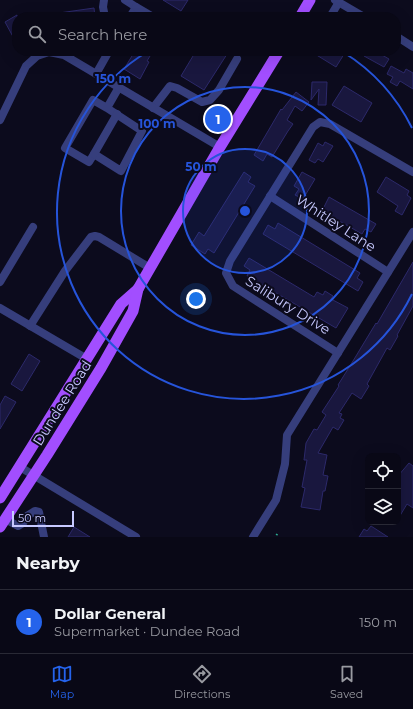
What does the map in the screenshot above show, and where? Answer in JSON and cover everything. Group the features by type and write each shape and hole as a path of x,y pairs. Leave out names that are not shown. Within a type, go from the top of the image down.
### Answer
{"main road":[{"path":"303,12 310,0"},
{"name":"Dundee Road","path":"3,523 101,368 133,311 138,289 220,147 276,56"},
{"name":"Dundee Road","path":"0,498 121,304 138,289"}],"street":[{"path":"104,0 104,12"},
{"path":"125,0 144,12"},
{"path":"334,12 341,2 356,12"},
{"path":"133,12 136,7"},
{"path":"401,39 413,47"},
{"path":"0,120 26,66 36,56"},
{"path":"66,56 220,147"},
{"path":"96,74 106,56"},
{"path":"153,108 170,86 177,88 202,102 210,100 219,90 237,59"},
{"path":"107,108 118,87"},
{"path":"94,154 121,172 142,131 117,114 93,100 66,148 89,162 117,114"},
{"name":"Salibury Drive","path":"338,353 233,286 226,273 230,261 313,127 320,122 330,124 413,172"},
{"name":"Whitley Lane","path":"270,196 388,272"},
{"path":"0,282 33,227"},
{"name":"Salibury Drive","path":"253,537 276,500 285,464 287,435 413,232"},
{"path":"30,326 65,272 91,238 95,236 150,268"},
{"path":"0,308 87,359"},
{"path":"20,467 136,537"},
{"path":"3,523 18,526 35,510 39,512 44,537"}],"path":[{"path":"276,534 280,537"}],"building":[{"path":"163,0 188,0 181,11"},
{"path":"94,8 94,12 66,12"},
{"path":"12,18 12,35 5,22"},
{"path":"132,56 150,56 147,61 149,62 140,79 124,69"},
{"path":"193,56 226,56 204,90 181,76"},
{"path":"318,56 343,56 336,67"},
{"path":"364,56 384,56 389,59 384,67"},
{"path":"391,66 404,73 406,69 413,73 413,89 400,81 397,86 390,82 393,77 387,74"},
{"path":"312,82 327,82 326,105 318,105 319,89 311,100"},
{"path":"344,86 372,103 361,122 332,105"},
{"path":"296,92 309,102 302,111 295,106 287,120 293,124 272,157 267,154 263,161 254,155 281,109 282,110"},
{"path":"325,142 333,146 323,162 318,159 315,163 309,160 318,143 323,146"},
{"path":"244,172 251,177 248,182 255,186 214,253 208,249 205,254 191,245 199,232 204,236"},
{"path":"302,172 315,179 303,199 295,195 299,189 294,186"},
{"path":"386,177 409,191 407,195 411,198 402,215 395,211 398,206 377,192"},
{"path":"329,197 376,224 371,232 365,229 362,234 322,211"},
{"path":"278,223 360,273 357,278 363,282 358,291 263,234 268,225 275,229"},
{"path":"249,258 314,297 317,292 323,295 325,291 333,296 331,299 348,308 336,328 247,276 250,270 244,266"},
{"path":"413,262 413,306 390,350 387,348 367,384 369,386 361,399 352,393 339,413 342,414 340,418 344,420 338,430 333,427 318,453 327,455 323,475 328,476 325,491 323,491 320,510 301,507 305,488 302,487 307,460 304,460 306,443 314,429 317,430 326,415 322,412 376,323 377,324"},
{"path":"29,354 40,361 22,391 11,384"},
{"path":"5,396 16,402 0,429 0,405"},
{"path":"409,463 413,466 413,508 407,504 401,514 401,489 401,472"},
{"path":"371,526 388,537 359,537 364,529 367,531"},
{"path":"74,527 90,537 68,537"}],"place":[{"name":"Dollar General","path":"218,119"}]}
